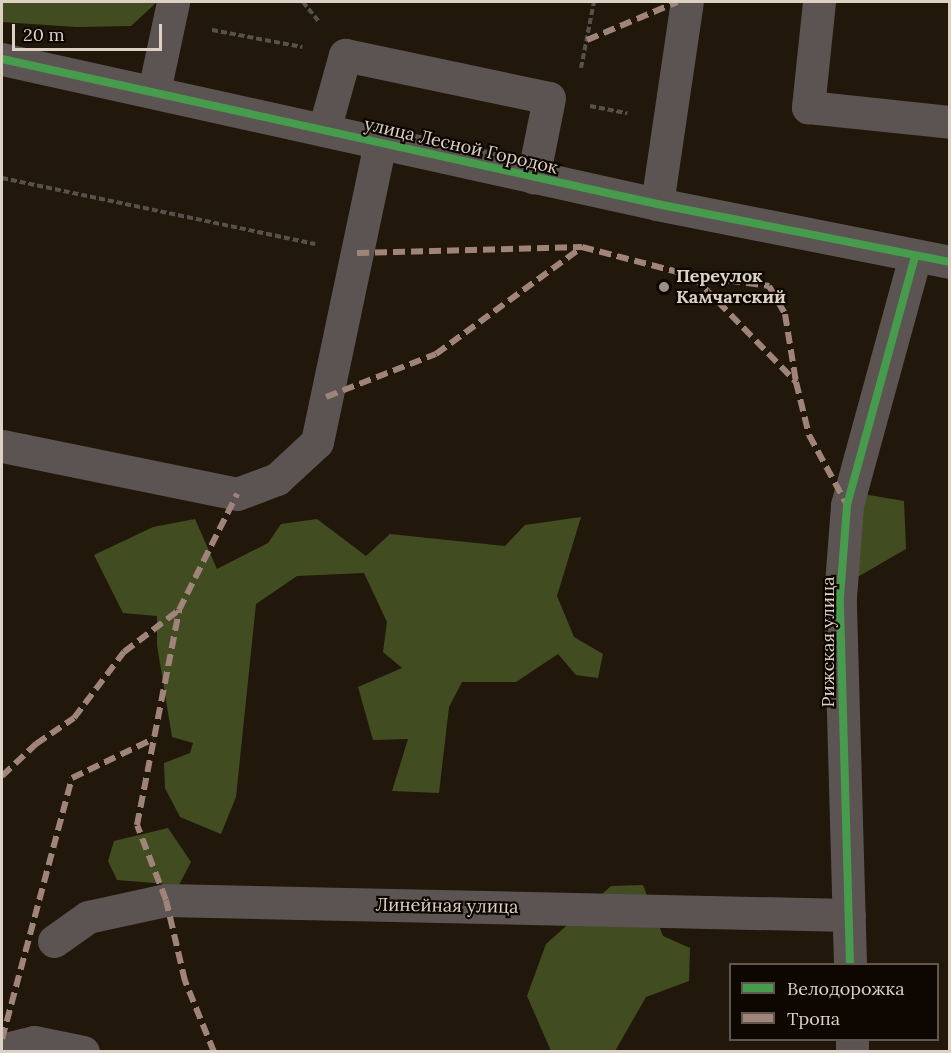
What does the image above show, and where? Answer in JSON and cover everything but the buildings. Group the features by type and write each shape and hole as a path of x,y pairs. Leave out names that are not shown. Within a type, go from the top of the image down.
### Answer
{"street":[{"path":"657,204 687,2"},
{"path":"819,2 808,107 950,122"},
{"path":"154,92 171,11"},
{"path":"324,130 345,55 562,100 533,177"},
{"name":"улица Лесной Городок","path":"2,59 657,204 950,262"},
{"path":"2,446 237,494 277,479 317,442 380,143"},
{"name":"Рижская улица","path":"850,963 840,597 847,505 915,256"},
{"name":"Линейная улица","path":"54,940 88,917 166,900 849,915"},
{"path":"2,1050 34,1042 83,1052"}],"path":[{"path":"303,2 345,55"},
{"path":"594,2 562,100 668,122"},
{"path":"171,11 345,55"},
{"path":"2,178 357,253"}],"green space":[{"path":"2,2 157,2 131,26 76,27 2,22"},
{"path":"863,494 904,501 906,549 854,579"},
{"path":"581,517 557,596 574,637 603,654 598,678 576,675 558,654 516,682 462,682 449,707 439,793 392,791 408,739 373,740 358,687 402,668 383,652 387,622 364,573 297,576 256,604 236,797 221,834 180,817 165,788 164,763 190,753 193,743 172,737 157,645 157,616 123,613 94,555 153,527 195,519 217,569 268,543 281,524 317,519 366,556 390,534 505,546 525,525"},
{"path":"168,828 191,862 179,885 117,880 108,861 114,841"},
{"path":"643,885 663,936 690,948 689,981 646,997 615,1051 551,1051 527,996 546,944 611,886"}],"marked path":[{"path":"587,40 677,2"},
{"path":"357,253 582,247 693,276 769,286 785,314 796,382"},
{"path":"326,397 436,354 582,247"},
{"path":"693,276 796,382 809,435 847,505"},
{"path":"214,1052 185,981 166,900 137,825 179,610 237,494"},
{"path":"2,776 36,744 74,718 124,652 179,610"},
{"path":"2,1039 72,778 153,739"}],"cycle path":[{"path":"2,59 657,204 950,262"},
{"path":"850,963 840,597 847,505 915,256"}],"place":[{"name":"Переулок Камчатский","path":"664,287"}]}
